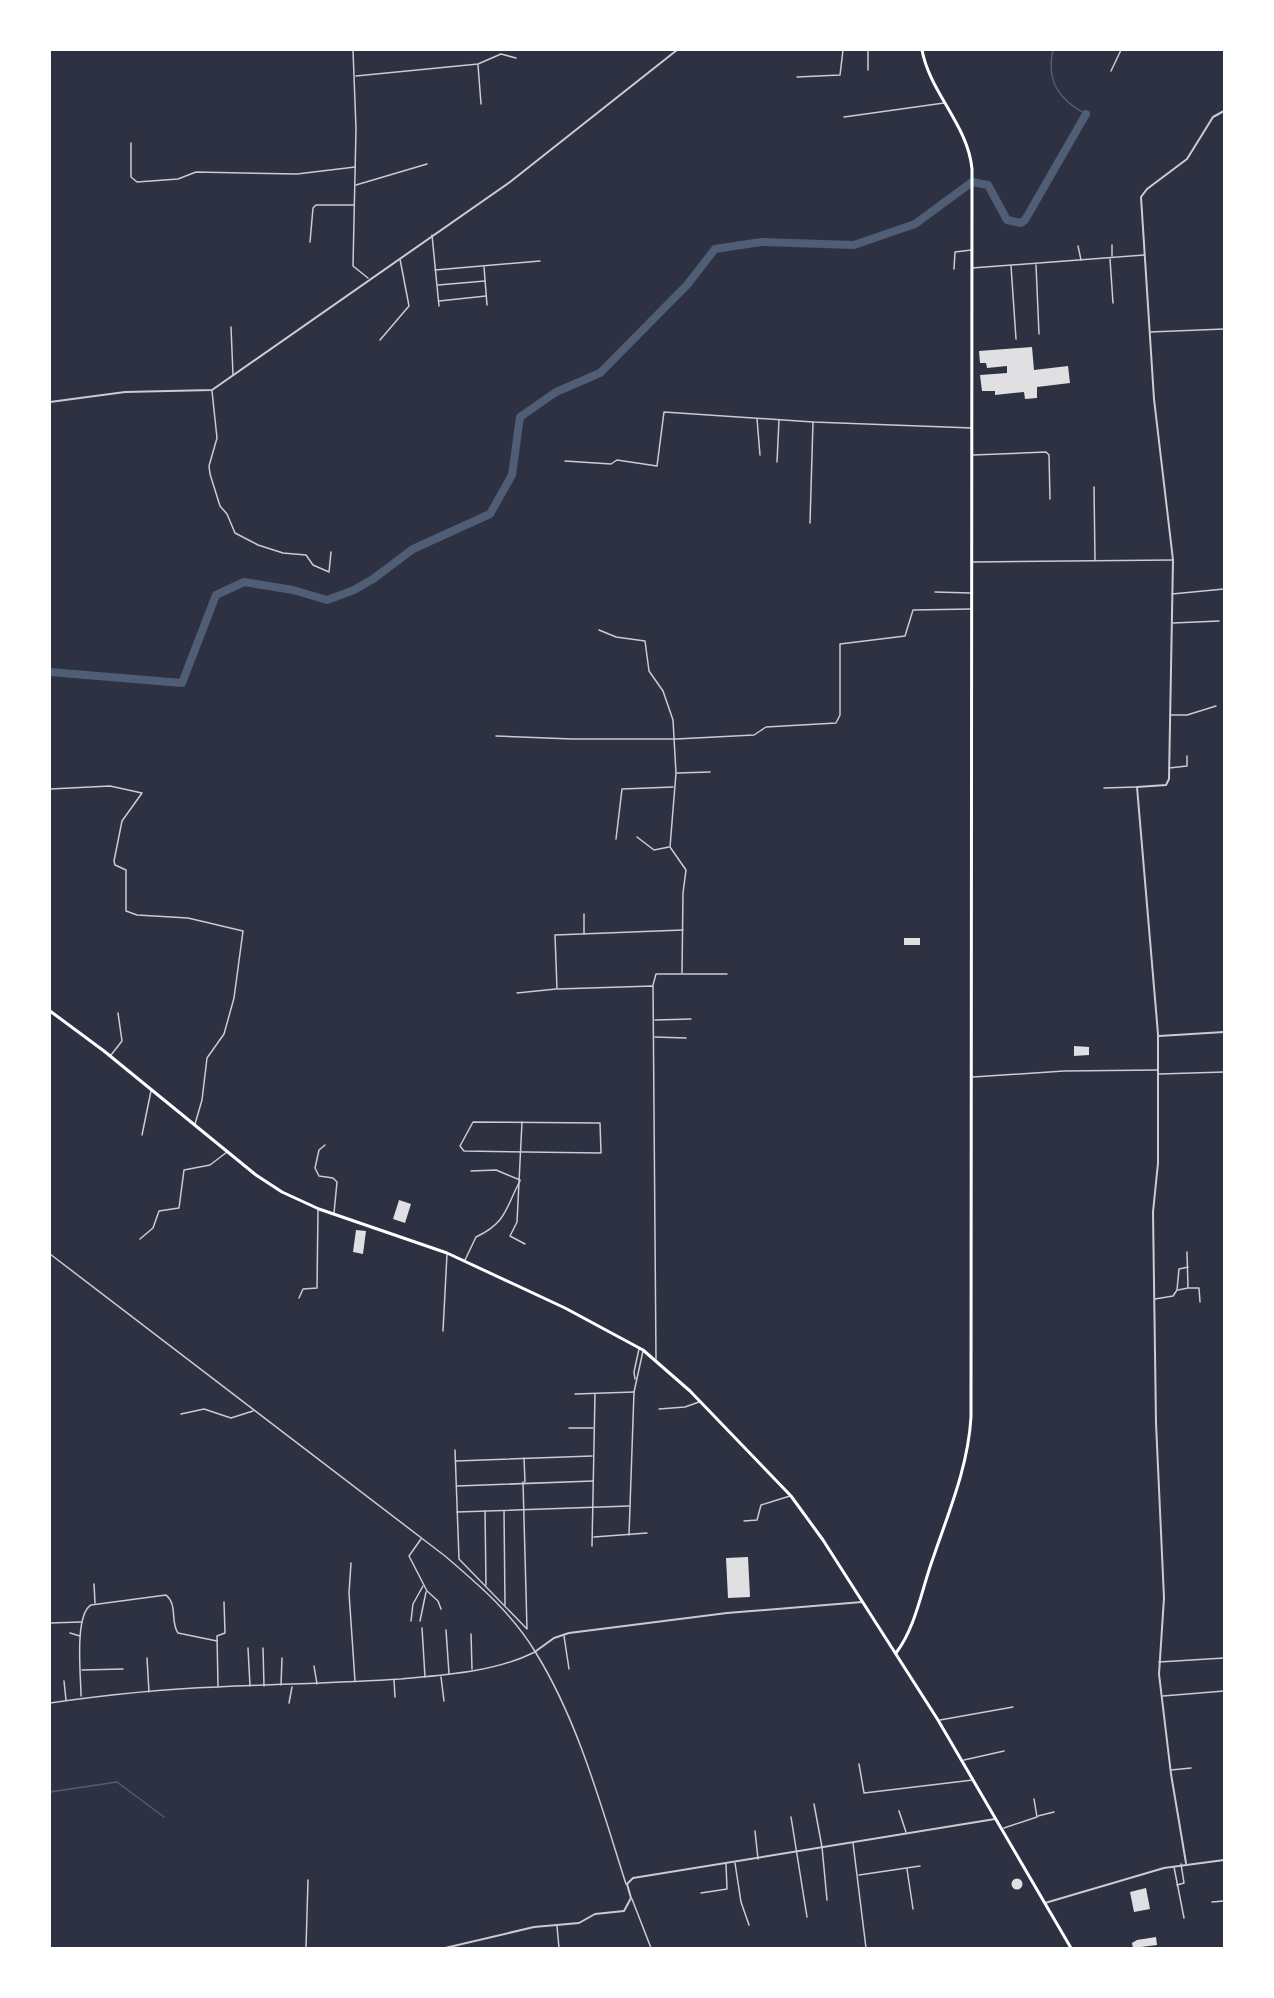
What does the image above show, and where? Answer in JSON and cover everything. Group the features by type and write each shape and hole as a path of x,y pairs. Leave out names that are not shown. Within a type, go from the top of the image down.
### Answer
{"main road":[{"path":"896,1653 913,1620 960,1480 970,1431 972,169 968,147 931,77 922,50"},
{"path":"50,1011 110,1056 227,1152 282,1192 318,1209 465,1261 565,1308 656,1359 701,1401 791,1496 938,1720 1071,1948"}],"street":[{"path":"353,50 355,76 353,266 368,278"},
{"path":"50,402 125,392 212,390 368,278 510,182 677,50"},
{"path":"797,77 840,75 843,50"},
{"path":"868,50 868,70"},
{"path":"1112,71 1120,50"},
{"path":"355,76 478,64 501,54 516,58"},
{"path":"478,64 481,104"},
{"path":"844,117 944,103"},
{"path":"1104,788 1166,784 1169,781 1173,560 1154,399 1142,193 1187,159 1213,117 1224,111"},
{"path":"131,143 131,177 137,182 177,179 196,172 297,174 355,167"},
{"path":"355,185 427,164"},
{"path":"310,242 313,208 316,205 355,205"},
{"path":"432,235 439,306"},
{"path":"1112,245 1113,303"},
{"path":"1078,246 1081,260"},
{"path":"954,269 955,252 972,250"},
{"path":"972,268 1144,255"},
{"path":"380,340 410,306 400,258"},
{"path":"435,270 540,261"},
{"path":"1036,264 1039,334"},
{"path":"1011,265 1016,339"},
{"path":"484,266 487,305"},
{"path":"436,285 485,281"},
{"path":"438,301 486,296"},
{"path":"231,327 233,376"},
{"path":"1149,332 1224,329"},
{"path":"212,390 217,438 209,466 210,474 220,506 236,533 258,545 283,553 306,555 313,565 329,572 331,552"},
{"path":"565,461 611,464 617,460 657,466 664,412 813,422 973,428"},
{"path":"757,418 760,455"},
{"path":"777,462 779,419"},
{"path":"810,523 813,422"},
{"path":"972,455 1046,452 1049,455 1050,499"},
{"path":"1094,487 1095,561"},
{"path":"972,562 1173,560"},
{"path":"1172,594 1224,589"},
{"path":"935,592 972,593"},
{"path":"496,736 572,740 676,739 754,735 766,728 836,723 840,716 840,644 905,636 913,610 972,609"},
{"path":"1172,623 1219,621"},
{"path":"599,630 616,637 645,641 650,671 663,691 673,720 676,739 676,773 670,847 686,870 682,974"},
{"path":"1169,714 1185,715 1216,706"},
{"path":"1169,768 1188,765 1187,756"},
{"path":"676,773 711,772"},
{"path":"50,789 110,786 142,793 122,821 114,861 115,865 126,870 126,911 136,915 188,918 243,931 234,998 226,1031 207,1058 202,1100 195,1125"},
{"path":"616,839 622,789 674,787"},
{"path":"1137,787 1158,1036 1158,1163 1153,1212 1153,1299 1164,1598 1159,1662 1170,1770 1186,1863"},
{"path":"637,837 654,850 670,847"},
{"path":"584,914 584,934"},
{"path":"557,988 555,935 683,930"},
{"path":"656,1359 653,986 656,974 727,974"},
{"path":"517,993 557,988 653,986"},
{"path":"110,1056 122,1041 118,1013"},
{"path":"654,1020 692,1019"},
{"path":"1158,1036 1224,1032"},
{"path":"654,1037 686,1038"},
{"path":"971,1077 1064,1071 1224,1072"},
{"path":"142,1135 151,1090"},
{"path":"473,1122 522,1122 600,1123 601,1152 465,1151 460,1146 473,1122"},
{"path":"522,1122 521,1180 517,1222 510,1236 525,1244"},
{"path":"325,1145 319,1150 315,1168 319,1176 333,1178 337,1182 334,1214"},
{"path":"140,1239 153,1228 159,1211 179,1208 184,1170 210,1165 227,1152"},
{"path":"471,1171 496,1170 521,1180"},
{"path":"465,1261 476,1237 492,1230 500,1221 521,1180"},
{"path":"299,1298 303,1289 317,1288 318,1209"},
{"path":"1187,1252 1188,1288"},
{"path":"443,1331 447,1253"},
{"path":"50,1254 445,1556 484,1589 536,1651 566,1710 651,1948"},
{"path":"1177,1290 1179,1269 1188,1268"},
{"path":"1153,1299 1168,1299 1177,1290 1199,1288 1200,1302"},
{"path":"636,1380 635,1368 641,1349"},
{"path":"629,1535 634,1392 641,1349"},
{"path":"575,1394 634,1392"},
{"path":"592,1546 595,1394"},
{"path":"659,1409 686,1407 701,1401"},
{"path":"181,1414 204,1409 231,1418 254,1410"},
{"path":"568,1428 593,1428"},
{"path":"455,1450 457,1554 527,1629 524,1457"},
{"path":"456,1461 593,1455"},
{"path":"456,1486 593,1481"},
{"path":"744,1521 757,1520 761,1505 791,1496"},
{"path":"457,1512 630,1506"},
{"path":"504,1509 505,1606"},
{"path":"485,1510 486,1587"},
{"path":"592,1537 647,1533"},
{"path":"422,1539 409,1556 423,1585 438,1601 441,1609"},
{"path":"351,1563 349,1593 355,1682"},
{"path":"94,1584 95,1604"},
{"path":"411,1621 412,1604 423,1585"},
{"path":"420,1621 427,1591"},
{"path":"81,1697 80,1636 82,1622 86,1608 95,1604 166,1595 172,1601 175,1628 178,1633 217,1641"},
{"path":"218,1687 217,1641 218,1634 225,1633 224,1602"},
{"path":"50,1703 81,1697 218,1687 317,1685 441,1676 520,1659 564,1635 728,1613 862,1602"},
{"path":"50,1623 82,1622"},
{"path":"422,1628 425,1677"},
{"path":"446,1630 449,1675"},
{"path":"70,1633 80,1636"},
{"path":"471,1634 472,1670"},
{"path":"564,1635 568,1669"},
{"path":"248,1648 250,1687"},
{"path":"263,1648 264,1687"},
{"path":"147,1658 150,1693"},
{"path":"281,1686 282,1658"},
{"path":"1159,1662 1224,1658"},
{"path":"314,1666 317,1685"},
{"path":"81,1671 123,1669"},
{"path":"441,1676 444,1701"},
{"path":"394,1679 395,1697"},
{"path":"64,1681 66,1700"},
{"path":"289,1703 292,1686"},
{"path":"1161,1696 1224,1691"},
{"path":"938,1720 1013,1707"},
{"path":"962,1761 1004,1751"},
{"path":"859,1764 864,1793 973,1780"},
{"path":"1170,1770 1191,1768"},
{"path":"1034,1799 1037,1817"},
{"path":"814,1804 822,1847 827,1900"},
{"path":"899,1811 906,1833"},
{"path":"1001,1829 1054,1812"},
{"path":"791,1817 807,1917"},
{"path":"627,1884 633,1878 995,1819"},
{"path":"755,1831 758,1859"},
{"path":"853,1842 866,1948"},
{"path":"1045,1903 1181,1864 1224,1860"},
{"path":"735,1863 741,1902 748,1925"},
{"path":"701,1893 727,1889 726,1864"},
{"path":"1178,1885 1184,1883 1185,1879 1181,1864"},
{"path":"858,1875 920,1866"},
{"path":"1174,1866 1184,1918"},
{"path":"907,1868 913,1909"},
{"path":"306,1948 308,1880"},
{"path":"445,1948 534,1927 579,1923 595,1914 624,1911 632,1898"},
{"path":"1212,1902 1224,1901"},
{"path":"557,1925 559,1948"}],"building":[{"path":"1032,347 1034,370 1068,366 1070,383 1037,387 1037,398 1025,399 1024,392 995,395 995,391 982,391 980,375 1007,373 1007,366 987,368 986,363 980,363 979,351"},
{"path":"904,938 920,938 920,945 904,945"},
{"path":"1074,1046 1089,1047 1089,1055 1074,1056"},
{"path":"399,1200 411,1204 405,1223 393,1219"},
{"path":"356,1230 366,1231 363,1254 353,1252"},
{"path":"748,1557 750,1597 728,1598 726,1558"},
{"path":"1017,1879 1021,1880 1021,1888 1017,1889 1013,1888 1012,1884 1013,1880"},
{"path":"1146,1888 1150,1909 1134,1912 1130,1892"},
{"path":"1156,1937 1157,1945 1133,1948 1132,1943 1137,1940"}],"waterway":[{"path":"1053,50 1051,71 1057,88 1068,102 1086,114"},
{"path":"50,672 182,683 216,595 244,582 293,590 327,600 354,590 373,579 413,549 490,514 512,475 520,417 556,392 600,373 687,285 715,249 761,242 854,245 915,224 972,182 988,185 1007,220 1021,223 1025,220 1086,114"},
{"path":"50,1792 117,1782 164,1817"}]}
